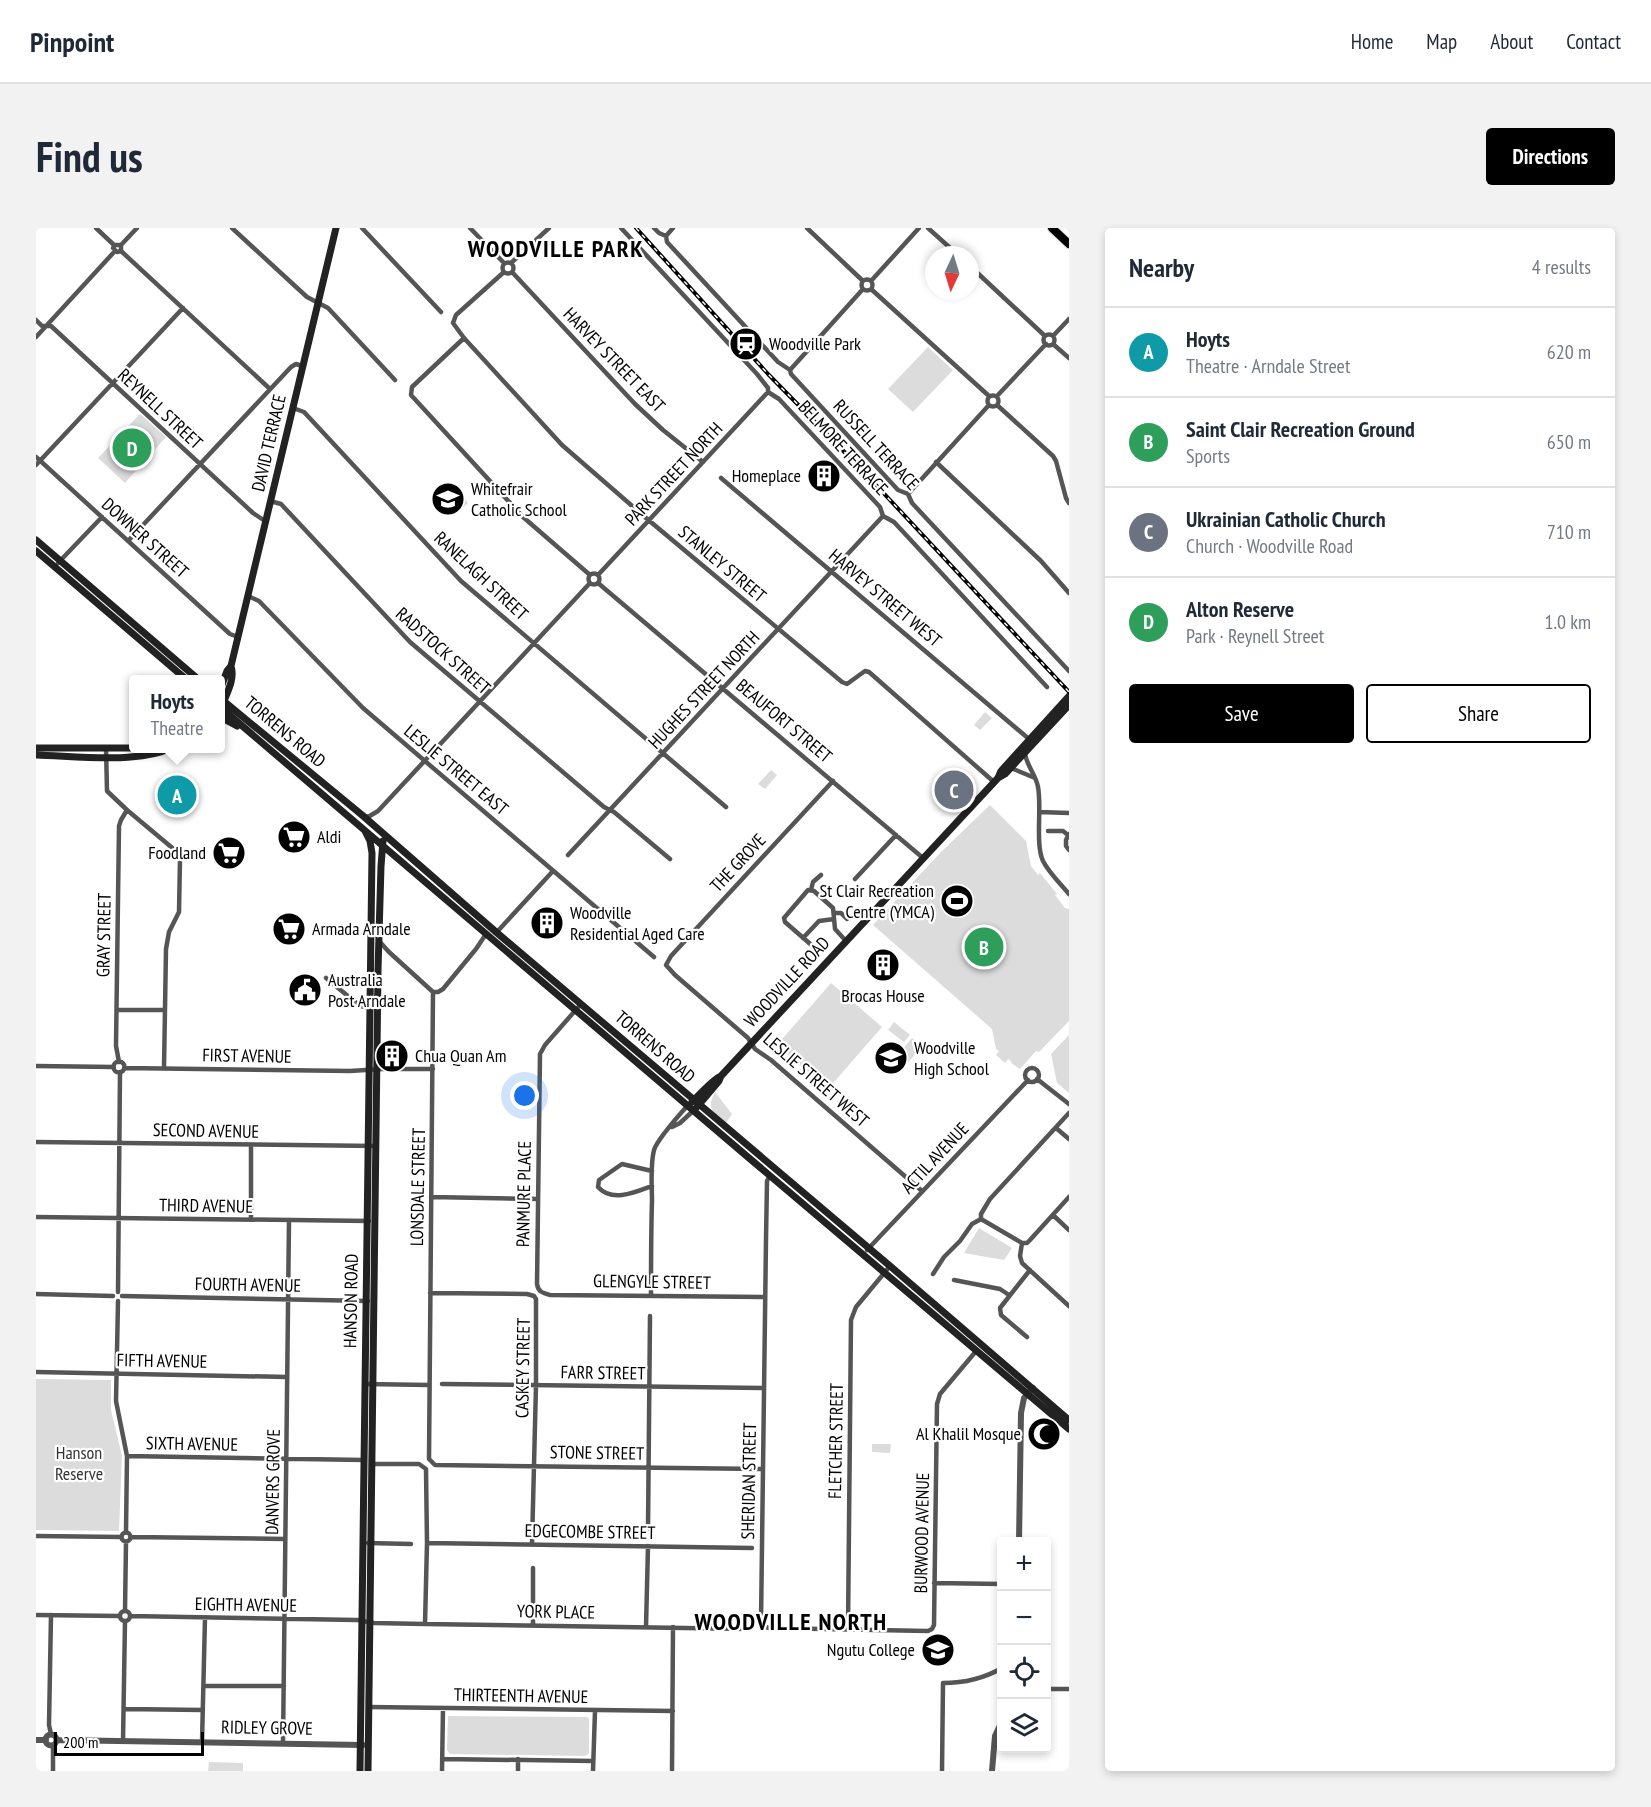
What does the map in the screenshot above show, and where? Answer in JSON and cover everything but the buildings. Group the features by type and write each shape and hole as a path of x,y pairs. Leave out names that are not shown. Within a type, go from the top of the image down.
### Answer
{"highway":[{"path":"1052,228 1069,244"}],"main road":[{"name":"DAVID TERRACE","path":"225,676 231,666 336,228"},
{"path":"37,546 61,561 182,675"},
{"path":"37,546 55,567 193,675"},
{"name":"DAVID TERRACE","path":"225,696 231,684 233,672 231,666"},
{"path":"231,684 236,710"},
{"name":"WOODVILLE ROAD","path":"996,780 1000,771 1069,696"},
{"name":"WOODVILLE ROAD","path":"693,1105 709,1093 752,1042 1069,705"},
{"name":"TORRENS ROAD","path":"225,706 236,710 362,815 400,859 693,1105 770,1176 976,1351 1027,1394 1064,1419"},
{"name":"TORRENS ROAD","path":"225,708 243,727 362,827 382,839 491,935"},
{"path":"225,720 243,727"},
{"path":"36,748 129,748"},
{"path":"36,755 106,757 144,756 154,753"},
{"path":"362,827 370,841 372,853 371,904"},
{"name":"HANSON ROAD","path":"374,1008 380,942 382,839"},
{"name":"HANSON ROAD","path":"360,1771 369,1707 366,1621 374,1008 371,904 375,901 382,839"},
{"path":"381,866 386,858 391,856 400,859"},
{"path":"371,942 376,940 380,932"},
{"name":"WOODVILLE ROAD","path":"693,1105 715,1077 721,1076"},
{"path":"709,1093 706,1104 709,1113"},
{"name":"TORRENS ROAD","path":"693,1105 709,1113 982,1344 1033,1388 1064,1419 1069,1429"},
{"path":"943,1323 943,1317 946,1315"},
{"name":"HANSON ROAD","path":"366,1621 361,1703 368,1771"},
{"path":"361,1703 369,1707"}],"street":[{"path":"96,228 114,248 121,248 270,389"},
{"path":"121,248 136,228"},
{"path":"362,228 441,312"},
{"path":"470,228 504,264"},
{"path":"504,264 511,263 549,228"},
{"name":"BELMORE TERRACE","path":"621,228 757,374 768,388 768,392 780,399 880,507 883,516 894,522 1047,687"},
{"name":"RUSSELL TERRACE","path":"654,228 659,233 667,235 667,242 770,354 790,370 791,374 898,489 908,494 912,503 1069,671"},
{"path":"667,235 673,228"},
{"path":"807,228 863,281"},
{"path":"871,281 920,228 927,228 948,246"},
{"path":"235,229 307,297 328,308 395,380"},
{"path":"36,337 114,248"},
{"path":"504,264 502,267 504,272 509,273 512,272 511,263"},
{"name":"STANLEY STREET","path":"504,272 456,315 453,320 454,327 562,445 842,682 847,684 865,671 869,672 996,780"},
{"name":"HARVEY STREET EAST","path":"512,272 635,404 703,462"},
{"path":"979,274 1045,336 1046,344"},
{"path":"863,281 868,279 871,281"},
{"path":"863,281 861,284 863,289"},
{"path":"871,281 873,284 871,289"},
{"path":"790,370 863,289"},
{"path":"863,289 871,289 989,396 997,396"},
{"path":"37,461 183,308"},
{"path":"1053,336 1069,318"},
{"name":"REYNELL STREET","path":"36,320 42,326 51,326 253,513 265,521"},
{"path":"1045,336 1050,334 1053,336"},
{"path":"1053,336 1055,339 1053,344"},
{"path":"464,338 412,387 410,393 419,406 523,517 590,575"},
{"path":"997,396 1046,344 1053,344 1069,358"},
{"path":"129,541 293,365 302,366"},
{"name":"PARK STREET NORTH","path":"598,575 768,392"},
{"path":"989,396 987,400 989,405"},
{"path":"997,396 999,400 997,405"},
{"path":"989,405 997,405 1053,456 1058,466 1065,498 1069,503"},
{"path":"908,494 989,405"},
{"name":"RANELAGH STREET","path":"292,408 304,412 461,581 726,807"},
{"name":"DOWNER STREET","path":"37,461 129,541 230,634 238,637"},
{"path":"936,462 1041,561 1069,593"},
{"name":"HARVEY STREET WEST","path":"721,478 1029,739"},
{"name":"RADSTOCK STREET","path":"270,501 281,504 410,642 605,808 614,812 670,859"},
{"name":"HUGHES STREET NORTH","path":"568,855 883,516"},
{"path":"55,567 102,517"},
{"path":"590,575 594,573 600,579 598,583 590,583"},
{"path":"590,575 588,579 590,583"},
{"path":"362,815 368,817 378,811 590,583"},
{"name":"BEAUFORT STREET","path":"598,583 923,858"},
{"name":"LESLIE STREET EAST","path":"248,596 259,600 356,702 654,957"},
{"path":"106,748 107,791 179,855 179,912 168,937 164,1068"},
{"path":"1025,753 1027,764 1038,786 1040,847 1044,862 1069,894"},
{"path":"1011,768 1035,778"},
{"name":"THE GROVE","path":"666,965 671,956 833,781"},
{"name":"GRAY STREET","path":"119,1062 116,1046 119,826 127,810"},
{"path":"1040,812 1069,813"},
{"path":"1048,831 1063,831 1069,834 1066,846 1069,850"},
{"path":"855,879 896,835"},
{"path":"380,942 433,992 438,992 476,949 553,871"},
{"path":"811,890 813,882 821,874"},
{"path":"811,890 808,890 784,918 785,922 816,950"},
{"path":"811,890 833,908 835,929 846,941"},
{"path":"834,913 841,913 847,919"},
{"path":"803,938 819,921 834,919"},
{"path":"379,956 389,952"},
{"name":"LESLIE STREET WEST","path":"666,965 752,1042 755,1049 771,1060 922,1191"},
{"path":"326,978 360,1006 374,1008"},
{"name":"LONSDALE STREET","path":"431,1463 428,1455 433,992"},
{"name":"PANMURE PLACE","path":"539,1291 537,1284 540,1054 578,1007"},
{"path":"117,1010 164,1010"},
{"path":"114,1067 119,1062 124,1068 120,1072 119,1218 115,1294 115,1300 118,1301"},
{"path":"36,1066 114,1067"},
{"path":"114,1067 116,1072 120,1072"},
{"name":"FIRST AVENUE","path":"124,1068 432,1069"},
{"path":"1035,1068 1038,1073 1037,1079 1028,1080 1026,1071 1035,1068"},
{"path":"1037,1079 1069,1104"},
{"name":"ACTIL AVENUE","path":"863,1255 1028,1080"},
{"name":"WOODVILLE ROAD","path":"651,1295 654,1149 658,1141 670,1128 680,1123 693,1105"},
{"path":"981,1219 981,1214 990,1199 1069,1113"},
{"path":"1056,1128 1069,1139"},
{"name":"SECOND AVENUE","path":"36,1142 372,1146"},
{"path":"251,1145 251,1220"},
{"path":"652,1171 622,1164 599,1180 598,1184 599,1190 623,1195 652,1186"},
{"name":"SHERIDAN STREET","path":"775,1168 767,1180 761,1623 765,1628 928,1631 932,1629"},
{"path":"431,1197 538,1199"},
{"path":"981,1219 1022,1243 1027,1243 1069,1197"},
{"path":"1053,1215 1069,1230"},
{"name":"THIRD AVENUE","path":"36,1217 371,1221"},
{"path":"933,1274 972,1224 981,1219"},
{"name":"DANVERS GROVE","path":"283,1743 289,1220"},
{"path":"1022,1243 1021,1260 1069,1306"},
{"name":"FLETCHER STREET","path":"848,1629 851,1320 853,1312 890,1266"},
{"path":"1027,1337 1001,1315 1000,1308 1030,1270"},
{"path":"954,1280 1000,1289 1009,1295"},
{"name":"GLENGYLE STREET","path":"539,1291 550,1295 765,1297"},
{"name":"CASKEY STREET","path":"430,1293 527,1294 534,1296 537,1303 532,1545"},
{"path":"36,1294 115,1294 122,1296 118,1301 117,1407 128,1456 126,1532 121,1537"},
{"name":"FOURTH AVENUE","path":"122,1296 369,1301"},
{"path":"648,1528 650,1316"},
{"name":"BURWOOD AVENUE","path":"932,1629 934,1625 937,1404 940,1394 982,1344"},
{"name":"FIFTH AVENUE","path":"36,1372 287,1377"},
{"path":"369,1384 429,1385"},
{"name":"FARR STREET","path":"442,1384 763,1388"},
{"path":"1019,1537 1021,1413 1022,1403 1033,1388"},
{"name":"SIXTH AVENUE","path":"128,1456 419,1464 424,1467 427,1477 427,1544"},
{"name":"STONE STREET","path":"431,1463 762,1469"},
{"path":"126,1532 131,1537"},
{"path":"36,1536 121,1537"},
{"path":"121,1537 126,1542"},
{"path":"36,1615 120,1616 125,1611 126,1542 131,1537 285,1539"},
{"path":"367,1543 411,1544"},
{"path":"425,1624 427,1544"},
{"name":"EDGECOMBE STREET","path":"427,1544 752,1548"},
{"path":"646,1627 648,1546"},
{"path":"533,1568 533,1624"},
{"path":"934,1582 997,1584"},
{"path":"123,1741 125,1621 130,1616 125,1611"},
{"path":"51,1615 48,1744 55,1743"},
{"path":"120,1616 125,1621"},
{"name":"EIGHTH AVENUE","path":"130,1616 366,1621"},
{"path":"202,1742 205,1618"},
{"name":"YORK PLACE","path":"366,1621 749,1629"},
{"path":"672,1771 674,1627"},
{"path":"942,1771 943,1683 970,1682 997,1671"},
{"path":"204,1686 284,1686"},
{"path":"1051,1689 1069,1689"},
{"name":"THIRTEENTH AVENUE","path":"369,1707 673,1711"},
{"path":"442,1771 443,1708"},
{"path":"124,1709 203,1710"},
{"path":"593,1771 595,1711"},
{"path":"992,1771 993,1745 997,1732"},
{"path":"36,1740 54,1735 53,1771"},
{"name":"RIDLEY GROVE","path":"55,1743 123,1741 364,1745"},
{"path":"442,1759 593,1761"},
{"path":"518,1760 518,1771"}],"green space":[{"path":"928,347 953,370 913,412 888,389"},
{"path":"140,414 166,437 125,483 98,458"},
{"path":"454,487 468,503 460,510 445,494"},
{"path":"985,712 992,718 980,730 974,725"},
{"path":"771,770 777,775 765,789 758,784"},
{"path":"990,805 1026,841 1031,866 1038,875 1040,873 1057,894 1055,895 1065,908 1069,909 1069,1021 1020,1069 1008,1059 1005,1063 996,1055 999,1051 996,1049 992,1029 873,925 941,852"},
{"path":"831,983 882,1027 828,1089 777,1045"},
{"path":"894,1022 910,1035 904,1042 888,1030"},
{"path":"1069,1035 1069,1093 1057,1083 1051,1054"},
{"path":"912,1038 922,1046 907,1064 897,1056"},
{"path":"891,1041 899,1047 887,1062 879,1056"},
{"path":"715,1092 732,1114 726,1123 712,1110 711,1103"},
{"path":"979,1228 1012,1248 1004,1260 964,1253"},
{"name":"Hanson Reserve","path":"36,1379 111,1380 111,1410 122,1456 119,1531 36,1530"},
{"path":"872,1444 891,1444 890,1453 872,1452"},
{"path":"448,1716 587,1717 589,1719 589,1753 585,1756 450,1754 447,1750"},
{"path":"209,1762 243,1763 243,1771 208,1771"}],"railway":[{"path":"636,228 768,374 862,470 1069,692"}],"place":[{"name":"Woodville Park","path":"746,344"},
{"name":"Alton Reserve","path":"132,448"},
{"name":"Homeplace","path":"824,476"},
{"name":"Whitefrair Catholic School","path":"448,499"},
{"name":"Ukrainian Catholic Church","path":"954,790"},
{"name":"Hoyts","path":"177,795"},
{"name":"Aldi","path":"294,837"},
{"name":"Foodland","path":"229,853"},
{"name":"St Clair Recreation Centre (YMCA)","path":"957,901"},
{"name":"Woodville Residential Aged Care","path":"547,923"},
{"name":"Armada Arndale","path":"289,929"},
{"name":"Saint Clair Recreation Ground","path":"984,947"},
{"name":"Brocas House","path":"883,965"},
{"name":"Australia Post Arndale","path":"305,990"},
{"name":"Chua Quan Am","path":"392,1056"},
{"name":"Woodville High School","path":"891,1058"},
{"name":"Al Khalil Mosque","path":"1044,1434"},
{"name":"Ngutu College","path":"938,1650"}],"district":[{"name":"WOODVILLE PARK","path":"556,249"},
{"name":"WOODVILLE NORTH","path":"791,1622"}]}
